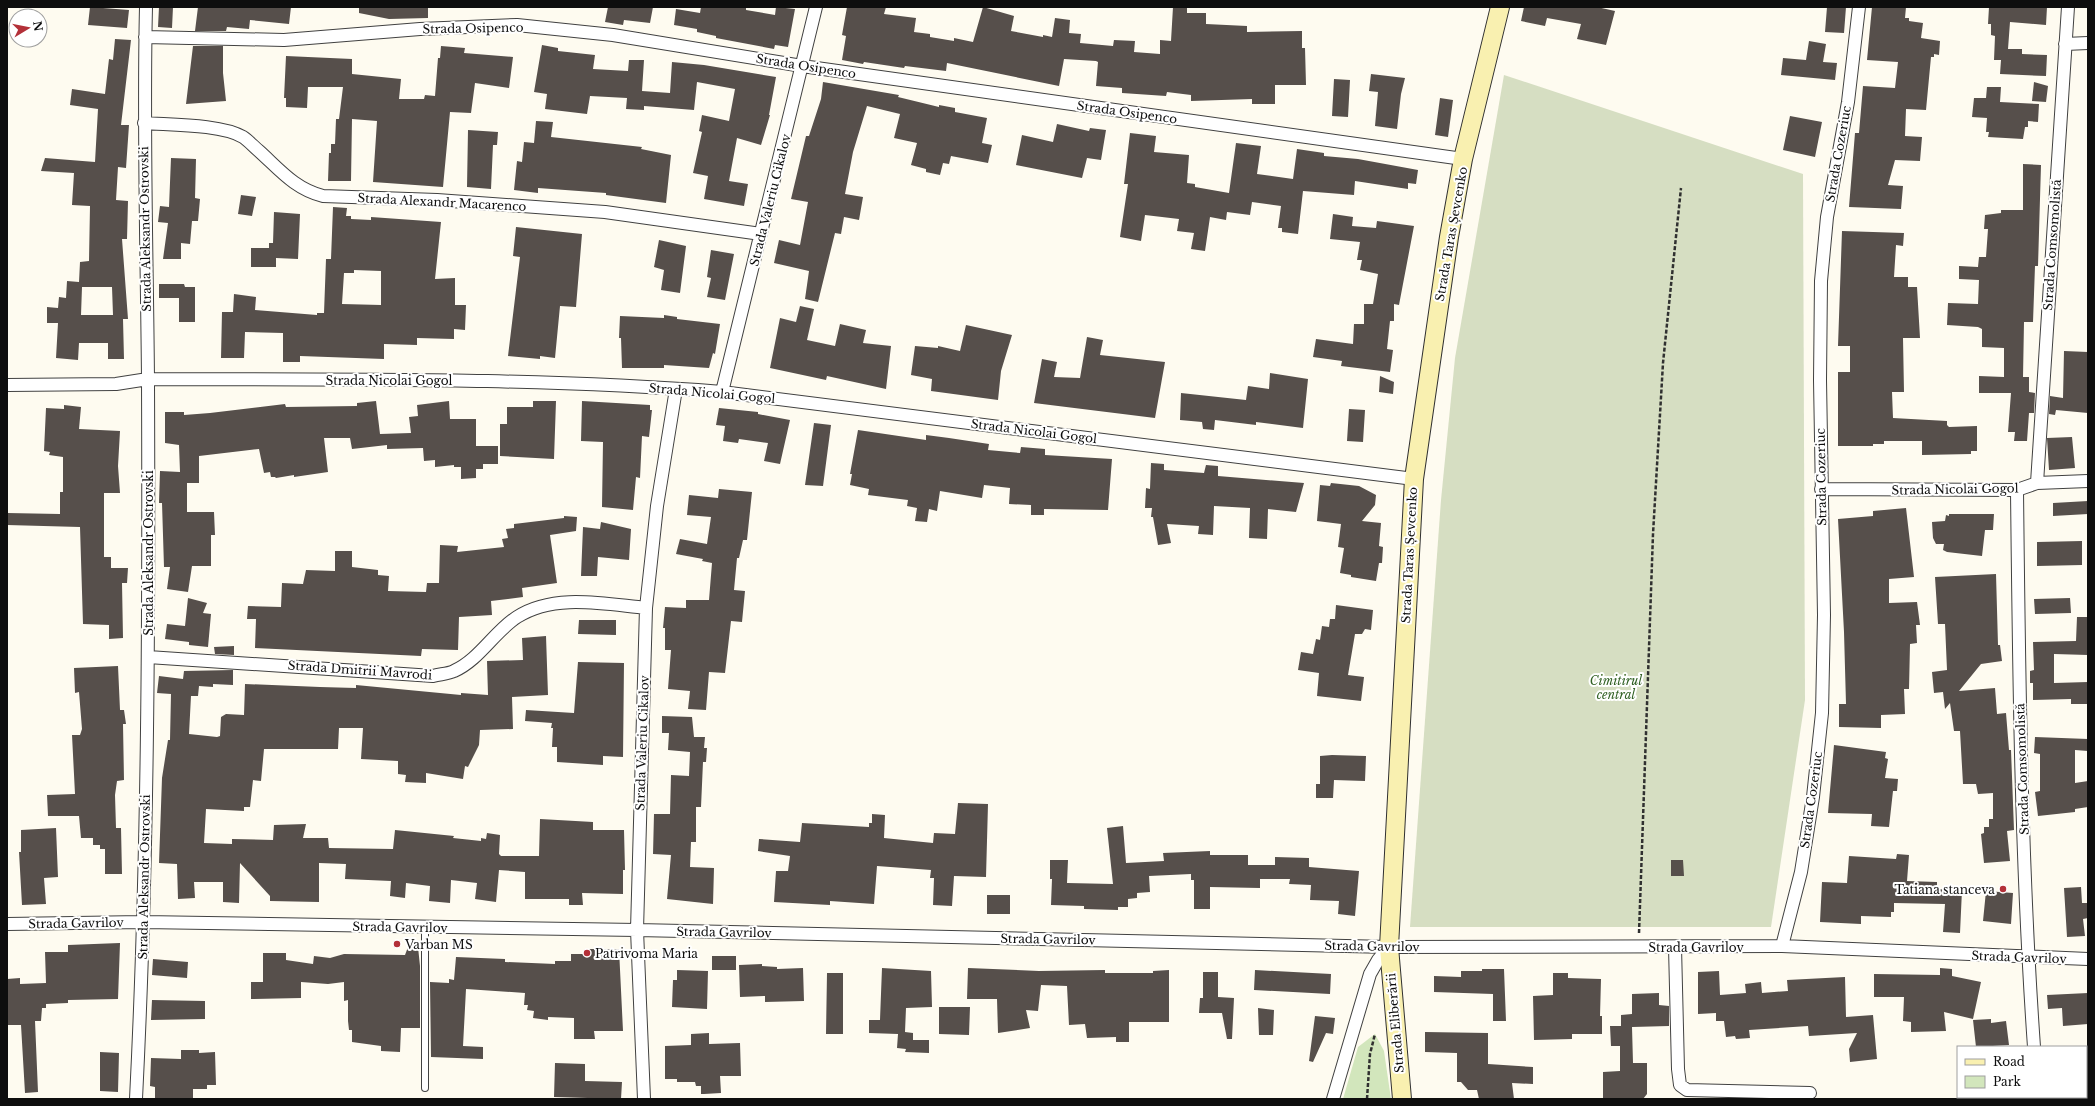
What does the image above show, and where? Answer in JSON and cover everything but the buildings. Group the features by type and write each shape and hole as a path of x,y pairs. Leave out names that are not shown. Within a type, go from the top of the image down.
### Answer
{"main road":[{"name":"Strada Taras Șevcenko","path":"1389,947 1414,478 1449,237 1463,159 1500,7"},
{"name":"Strada Eliberării","path":"1389,947 1402,1099"}],"street":[{"name":"Strada Aleksandr Ostrovski","path":"136,1099 143,922 148,658 148,378 144,123 146,7"},
{"name":"Strada Valeriu Cikalov","path":"722,392 816,7"},
{"name":"Strada Cozeriuc","path":"1782,946 1802,864 1813,797 1822,713 1824,615 1820,380 1821,281 1827,217 1848,102 1859,7"},
{"name":"Strada Comsomolistă","path":"2037,483 2068,7"},
{"name":"Strada Osipenco","path":"146,37 284,40 420,29 517,25 613,35 802,66 1463,159"},
{"path":"2065,44 2088,43"},
{"name":"Strada Alexandr Macarenco","path":"144,123 220,129 234,132 244,138 292,182 307,192 323,196 437,200 605,212 761,234"},
{"name":"Strada Nicolai Gogol","path":"7,385 116,384 148,378 503,381 722,392 1414,478"},
{"name":"Strada Valeriu Cikalov","path":"644,1099 637,930 646,608 657,506 676,389"},
{"name":"Strada Nicolai Gogol","path":"1822,490 2017,490 2037,483 2088,481"},
{"name":"Strada Comsomolistă","path":"2017,490 2020,717 2028,957 2034,1046"},
{"name":"Strada Dmitrii Mavrodi","path":"148,658 433,676 454,672 467,663 517,617 543,605 586,603 646,608"},
{"name":"Strada Gavrilov","path":"7,924 143,922 425,928 637,930 1389,947 1782,946 2088,959"},
{"path":"1333,1099 1370,974 1378,960 1389,947"},
{"path":"1675,947 1678,1069 1680,1085 1687,1090 1810,1093"}],"lane":[{"path":"425,928 425,1088"}],"path":[{"path":"1639,947 1652,534 1663,364 1681,188"},
{"path":"1368,1099 1370,1054 1375,1034"}],"green space":[{"name":"Cimitirul central","path":"1504,75 1803,174 1805,700 1771,927 1410,927 1441,500 1455,358"},
{"path":"1375,1034 1384,1051 1391,1099 1343,1099 1358,1047"}],"place":[{"name":"Tatiana stanceva","path":"2003,889"},
{"name":"Varban MS","path":"397,944"},
{"name":"Patrivoma Maria","path":"587,953"}]}
